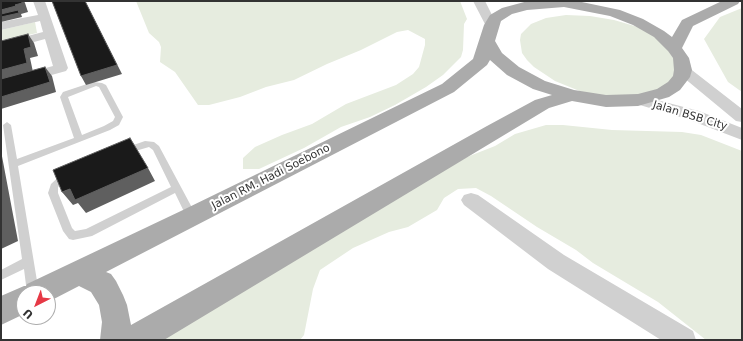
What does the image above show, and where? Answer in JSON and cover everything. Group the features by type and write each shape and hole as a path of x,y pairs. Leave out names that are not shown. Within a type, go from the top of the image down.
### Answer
{"main road":[{"path":"590,7 620,1"},
{"path":"674,48 687,23 733,1"},
{"path":"528,2 564,3 590,7 615,13 638,22 659,34 674,48 680,58 683,70 681,77 674,86 663,93 638,100 606,101 571,95 539,85 513,71 495,56 489,33 495,18 528,2"},
{"name":"Jalan RM. Hadi Soebono","path":"54,285 448,88 481,61 489,33"},
{"path":"135,340 542,104 571,95"},
{"path":"79,273 101,283 106,290 113,305 117,322 115,340"},
{"path":"1,311 16,303"}],"street":[{"path":"1,85 61,68 39,1"},
{"path":"480,1 489,33"},
{"path":"1,26 44,16"},
{"path":"1,47 50,34"},
{"name":"Jalan BSB City","path":"683,70 742,117"},
{"name":"Jalan BSB City","path":"638,100 693,115 728,127 742,134"},
{"path":"471,200 556,262 684,340"}],"lane":[{"path":"13,164 79,139 107,128 116,122 119,117 102,85 96,84 66,94 64,97 79,139"},
{"path":"7,125 32,285"},
{"path":"120,153 145,144 151,144 156,148 192,217"},
{"path":"77,171 63,176 54,186 53,193 68,231 73,236 88,233 177,188"},
{"path":"1,275 28,262"}],"shaded area":[{"path":"136,1 460,1 467,19 464,24 463,50 461,57 443,75 426,87 395,105 370,117 341,127 304,148 259,169 243,169 243,158 255,147 312,124 346,104 396,85 413,74 419,67 425,45 425,39 408,30 397,32 294,80 266,87 240,97 209,105 198,105 175,72 160,62 161,47 159,42 149,33"},
{"path":"742,8 742,92 728,82 704,39 720,17"},
{"path":"566,15 590,16 614,20 638,27 660,38 687,79 629,100 582,92 555,81 534,67 527,60 522,53 520,40 521,34 531,24 546,18"},
{"path":"35,22 37,33 1,41 1,30"},
{"path":"546,125 563,125 612,130 682,132 701,135 742,151 742,340 706,340 658,302 593,263 576,250 476,188 458,189 444,198 437,210 408,227 389,232 353,248 320,270 313,289 304,335 300,340 153,340 467,157 495,146 515,134"}],"building":[{"path":"1,1 22,1 22,3 1,10"},
{"path":"52,1 85,1 117,65 81,76"},
{"path":"18,10 19,13 1,17 1,14"},
{"path":"28,34 31,47 24,49 27,63 1,70 1,41"},
{"path":"45,67 50,82 1,97 1,79"},
{"path":"130,138 148,168 75,200 70,189 62,192 53,170"}]}
